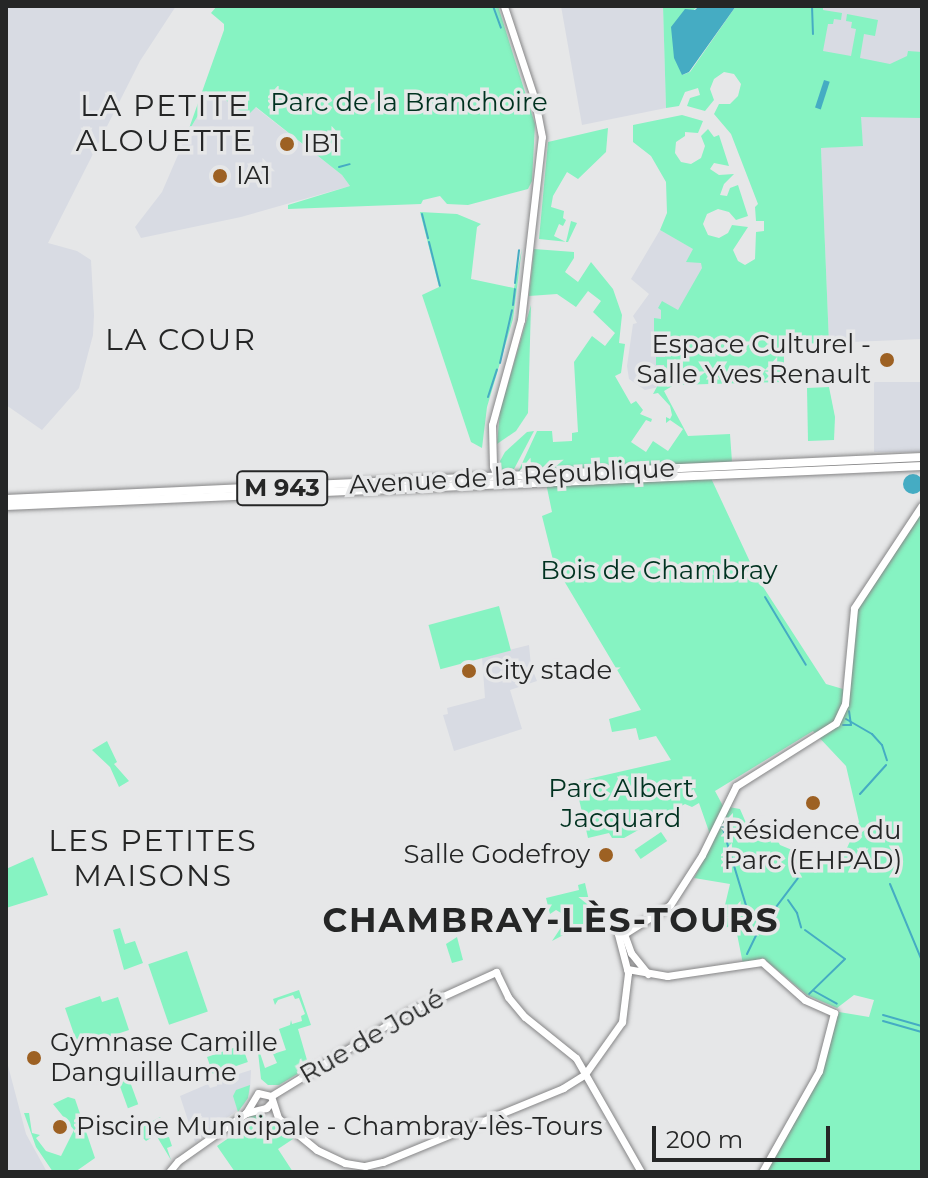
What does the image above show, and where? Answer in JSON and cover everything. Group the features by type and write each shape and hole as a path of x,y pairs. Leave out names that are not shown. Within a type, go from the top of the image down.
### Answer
{"main road":[{"name":"Avenue de la République","path":"6,506 922,457"},
{"name":"Avenue de la République","path":"6,499 481,478 498,481 922,466"}],"street":[{"path":"498,481 493,455 494,413 521,320 542,151 538,117 504,6"},
{"path":"481,478 493,455"},
{"path":"246,1113 261,1092 271,1100 278,1118 321,1153 365,1166 543,1097 585,1074 622,1022 628,971 618,938 622,932 670,905 702,855 736,786 836,723 845,704 854,608 922,505"},
{"path":"622,932 631,953 648,974"},
{"path":"628,971 667,976 762,962 805,1000 834,1013 819,1071 762,1172"},
{"name":"Rue de Joué","path":"271,1100 408,1012 496,972 508,997 525,1017 570,1050 585,1074"},
{"path":"585,1074 641,1172"},
{"path":"169,1172 178,1161 246,1113 271,1100"},
{"path":"254,1101 260,1108"}],"shaded area":[{"path":"6,6 176,6 140,61 48,243 77,251 91,260 94,315 93,335 79,388 42,430 6,405"},
{"path":"561,6 663,6 666,108 582,125"},
{"path":"815,6 922,6 922,339 829,343 821,148 863,145 860,115 819,117"},
{"path":"219,95 247,116 255,107 342,175 350,186 241,217 141,238 135,227 162,192 187,134 207,100"},
{"path":"660,230 715,261 671,379 659,387 645,390 629,379 627,366 633,324 637,323 633,316 649,294 631,279"},
{"path":"874,382 922,382 922,452 874,452"},
{"path":"529,645 531,666 537,681 510,690 522,729 454,751 443,715 448,714 447,708 485,698 482,657"},
{"path":"6,1058 26,1134 47,1172 6,1172"},
{"path":"251,1070 250,1092 244,1105 195,1142 180,1096 208,1084 210,1088 217,1086 216,1081"}],"green space":[{"name":"Parc de la Branchoire","path":"217,6 498,6 535,124 532,181 528,189 468,205 447,204 440,196 423,200 421,204 288,209 288,205 350,186 342,175 256,107 247,116 219,95 207,100 187,134 224,30 224,24 211,13"},
{"path":"663,6 699,6 692,11 682,75 690,72 736,6 823,6 823,10 842,13 841,20 834,19 833,24 828,24 823,51 851,56 856,29 851,28 852,22 846,21 847,14 878,20 875,36 864,34 860,58 890,64 907,56 908,51 922,52 922,118 861,117 863,146 821,148 829,343 784,344 784,382 674,385 664,391 688,436 730,434 732,462 518,472 537,431 552,431 553,442 572,441 572,433 578,432 574,362 592,336 605,346 615,333 593,312 601,301 588,291 576,307 557,294 529,296 534,249 574,252 574,258 565,272 578,282 591,262 613,289 622,315 619,343 625,344 621,373 615,376 631,404 636,401 643,410 640,414 652,419 651,422 646,420 631,442 646,452 653,441 668,451 683,429 670,420 666,423 666,417 670,419 672,415 670,406 658,393 653,394 665,372 664,365 656,365 656,357 665,357 665,350 657,350 657,343 664,342 665,336 654,332 654,318 661,319 658,308 662,301 678,310 702,268 701,263 686,262 693,249 660,230 667,213 666,182 651,156 633,142 633,125 682,115 703,121 698,133 685,132 685,136 676,142 675,153 681,162 691,164 701,158 705,146 701,136 708,129 714,137 719,135 729,166 714,163 710,169 719,175 734,174 724,184 720,195 727,196 730,188 738,185 748,216 736,220 729,212 718,209 707,214 703,224 708,235 719,238 728,233 732,225 748,227 733,250 738,261 745,265 755,259 756,232 764,231 764,221 756,221 755,207 758,204 731,134 714,114 719,104 730,104 738,96 741,84 734,74 724,72 714,79 710,89 714,100 705,111 687,106 690,98 700,95 698,88 685,92 679,106 666,108"},
{"path":"608,128 606,152 578,179 567,172 553,196 551,207 564,211 563,218 566,220 563,226 559,224 554,236 565,242 539,239 548,142"},
{"path":"420,212 457,214 481,224 477,227 471,279 514,288 522,248 513,319 487,407 482,448 471,442 422,295 439,287"},
{"path":"571,221 577,223 568,242"},
{"path":"531,305 528,413 516,431 497,444 500,411"},
{"path":"829,387 835,417 834,440 808,441 807,388"},
{"path":"534,431 513,471 502,470 500,461 505,452 527,432"},
{"name":"Bois de Chambray","path":"710,476 758,579 826,684 843,689 847,685 855,608 922,505 922,1172 767,1172 822,1073 839,1012 869,1017 874,1000 854,995 837,1008 807,995 763,958 743,964 736,929 720,926 730,884 694,878 713,843 699,803 692,807 685,804 624,838 612,838 609,833 588,838 575,782 671,760 656,736 639,740 636,728 612,732 609,719 641,710 554,564 542,516 552,512 546,483","holes":["813,731 846,766 859,822 846,850 821,862 780,845 772,830 750,832 740,809 723,806 715,791"]},
{"path":"499,606 511,650 440,669 428,625"},
{"path":"107,741 117,762 114,764 129,781 119,787 110,767 92,750"},
{"path":"661,832 667,841 641,859 634,850"},
{"path":"33,857 48,895 6,908 6,869"},
{"path":"585,883 594,923 578,934 573,924 565,929 567,933 552,941 568,917 556,910 550,914 546,898 579,890 578,885"},
{"path":"120,928 125,944 135,941 143,963 124,970 113,930"},
{"path":"457,937 463,960 452,963 446,944"},
{"path":"187,951 208,1012 169,1025 148,964"},
{"path":"299,990 311,1025 298,1029 309,1067 279,1085 268,1085 261,1079 258,1052 263,1049 260,1053 265,1068 277,1063 273,1054 286,1050 279,1029 290,1025 291,1020 292,1024 302,1021 301,1016 305,1014 299,998 295,999 293,995 278,1000 275,1005 273,999"},
{"path":"100,996 102,1002 118,997 129,1030 90,1043 87,1037 76,1040 65,1008"},
{"path":"242,1045 248,1062 213,1074 207,1057"},
{"path":"129,1079 138,1104 128,1108 119,1083"},
{"path":"250,1085 248,1098 238,1112 233,1096 236,1090"},
{"path":"68,1097 75,1099 95,1158 75,1172 53,1172 36,1147 24,1113 29,1113 32,1133 40,1135 36,1138 46,1151 61,1156 74,1130 53,1104"},
{"path":"260,1114 296,1137 278,1149 293,1172 235,1172 217,1146 233,1135 230,1131 237,1126 240,1130 248,1125 248,1117"},
{"path":"160,1117 164,1123 159,1125 164,1138 169,1137 172,1146 167,1148 171,1160 156,1135 146,1141 129,1124 140,1122 142,1127"}],"water":[{"path":"699,6 736,6 689,72 682,75 674,58 671,27 685,9 695,10"},
{"path":"824,80 830,82 821,109 815,108"},
{"path":"913,474 920,477 923,484 920,491 913,494 906,491 903,484 906,477"}],"waterway":[{"path":"493,6 501,28"},
{"path":"812,6 813,34"},
{"path":"339,167 350,164"},
{"path":"422,214 428,238"},
{"path":"429,242 440,286"},
{"path":"515,283 519,250"},
{"path":"513,305 515,289"},
{"path":"500,363 512,310"},
{"path":"488,397 497,369"},
{"path":"765,597 806,665"},
{"path":"843,725 851,725 849,711"},
{"path":"846,719 872,734 882,745 887,760"},
{"path":"860,794 886,765"},
{"path":"722,826 748,912"},
{"path":"747,954 758,931 798,878"},
{"path":"890,884 922,961"},
{"path":"788,900 797,913 801,927"},
{"path":"805,930 845,959 809,994"},
{"path":"814,991 837,1004"},
{"path":"883,1015 922,1026"},
{"path":"883,1021 922,1032"}],"place":[{"name":"IB1","path":"287,144"},
{"name":"IA1","path":"220,176"},
{"name":"Espace Culturel - Salle Yves Renault","path":"887,360"},
{"name":"City stade","path":"469,671"},
{"name":"Résidence du Parc (EHPAD)","path":"813,803"},
{"name":"Salle Godefroy","path":"606,855"},
{"name":"Gymnase Camille Danguillaume","path":"34,1058"},
{"name":"Piscine Municipale - Chambray-lès-Tours","path":"60,1127"}],"district":[{"name":"LA PETITE ALOUETTE","path":"165,123"},
{"name":"LA COUR","path":"181,340"},
{"name":"LES PETITES MAISONS","path":"153,858"},
{"name":"CHAMBRAY-LÈS-TOURS","path":"551,921"}],"park label":[{"name":"Parc Albert Jacquard","path":"621,804"}]}
